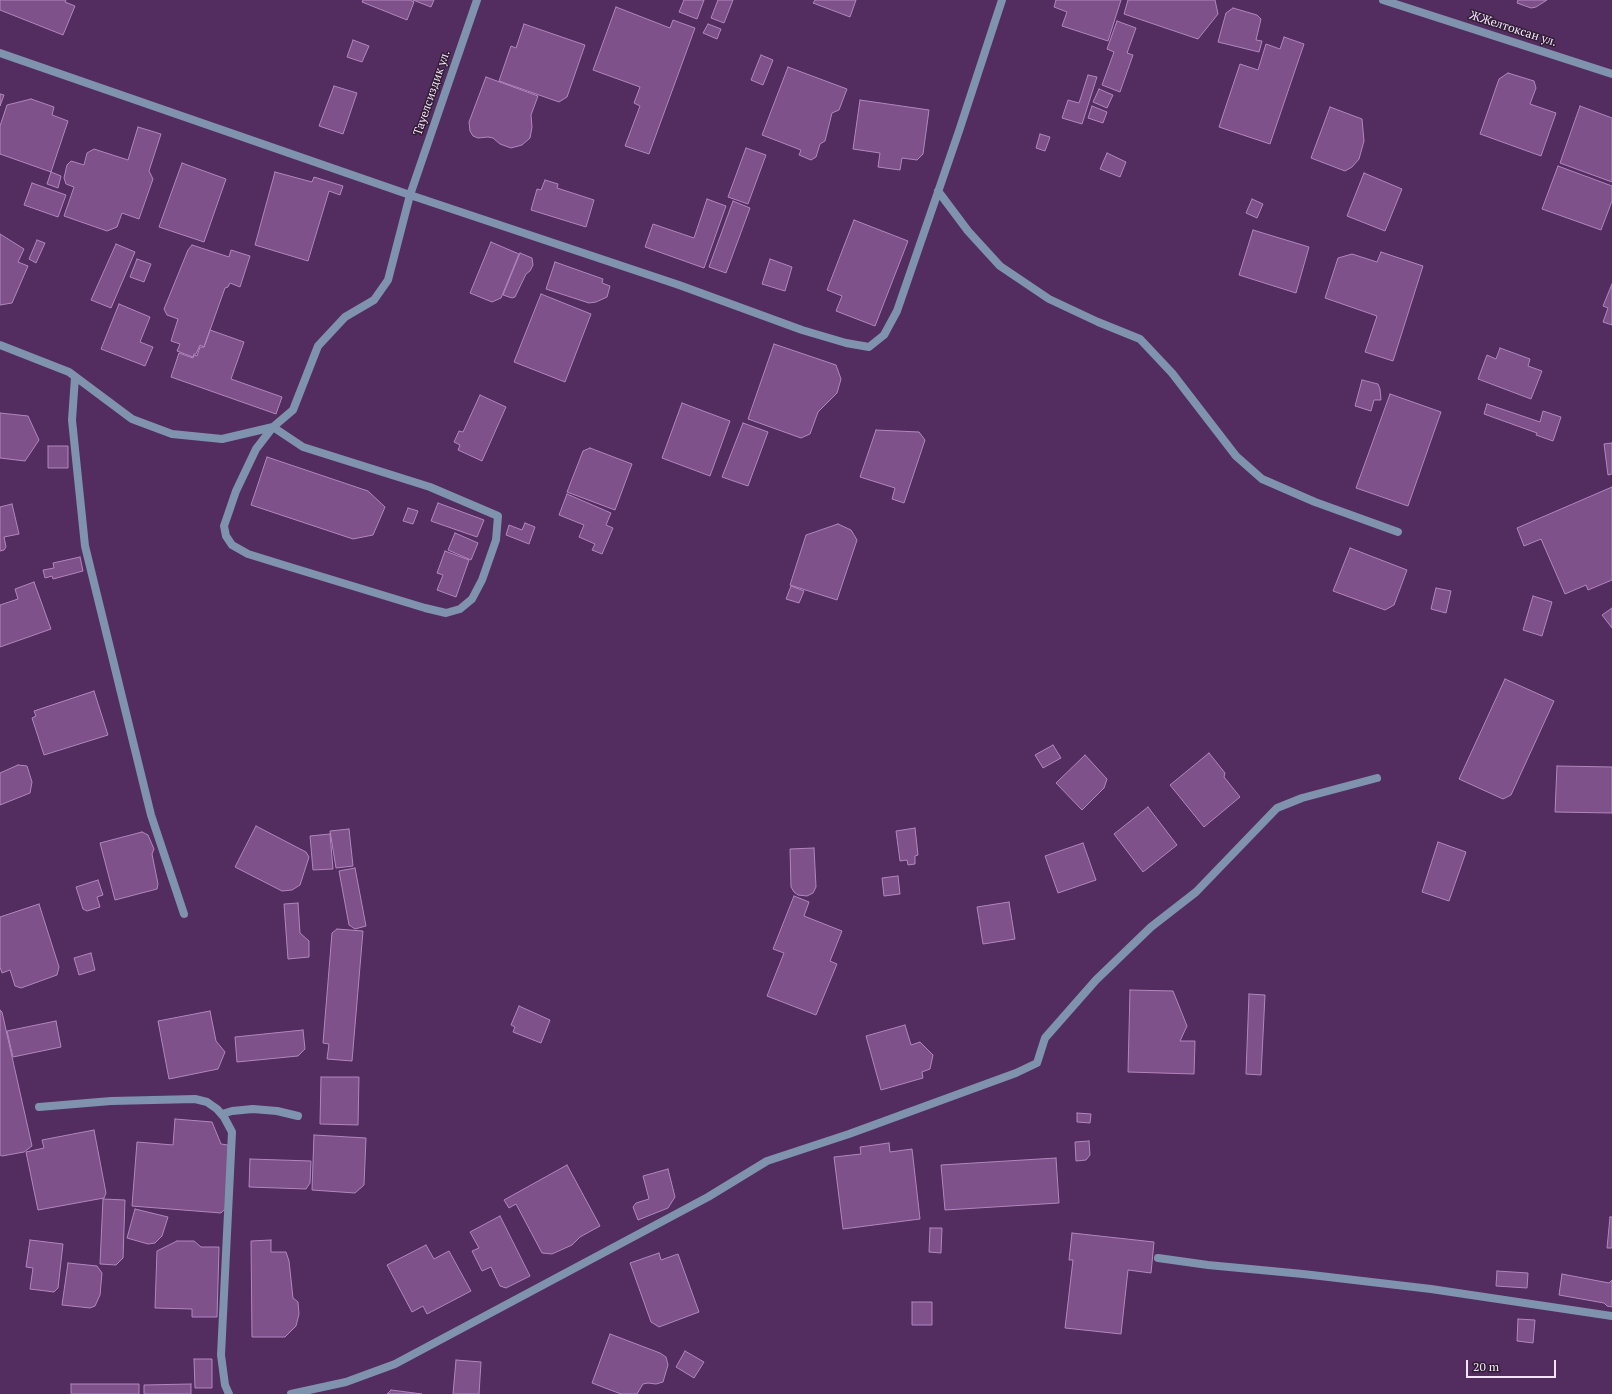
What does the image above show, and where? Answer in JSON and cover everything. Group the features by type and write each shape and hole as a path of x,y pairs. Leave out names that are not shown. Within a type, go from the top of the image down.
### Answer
{"street":[{"name":"Тауелсиздик ул.","path":"273,427 303,447 430,487 498,516 496,540 482,580 472,599 460,610 446,613 425,608 248,554 232,545 226,536 224,526 236,491 256,449 273,427 293,410 318,346 345,317 374,300 388,280 410,195 477,0"},
{"path":"0,53 410,195 679,285 802,330 846,343 869,347 884,335 897,310 1002,0"},
{"name":"ЖЖелтоксан ул.","path":"1383,0 1612,74"},
{"path":"938,192 968,231 1000,266 1049,299 1098,322 1140,339 1172,373 1236,456 1262,479 1315,502 1398,532"},
{"path":"0,345 68,372 132,419 172,434 222,439 273,427"},
{"path":"75,377 72,420 85,546 151,815 184,914"},
{"path":"290,1394 346,1382 395,1364 708,1198 767,1161 849,1134 1016,1073 1036,1063 1045,1038 1096,980 1151,927 1196,892 1277,808 1302,798 1378,778"},
{"path":"39,1107 112,1101 195,1099 207,1102 222,1114 232,1132 221,1355 225,1385 229,1394"},
{"path":"222,1114 232,1111 253,1110 277,1111 298,1116"},
{"path":"1158,1258 1208,1265 1303,1274 1431,1289 1612,1316"}],"building":[{"path":"0,0 66,0 65,2 75,6 63,35 0,10"},
{"path":"363,0 410,0 414,2 407,20 362,2"},
{"path":"413,0 434,0 431,7"},
{"path":"684,0 704,0 697,19 679,12"},
{"path":"718,0 733,0 724,23 711,18"},
{"path":"815,0 856,0 850,17 813,3"},
{"path":"1056,0 1121,0 1108,41 1062,26 1067,12 1054,7"},
{"path":"1128,0 1215,0 1218,14 1198,39 1124,14"},
{"path":"1518,0 1547,0 1536,7 1531,8 1517,3"},
{"path":"616,7 670,28 673,20 695,28 649,154 625,146 640,106 634,103 640,87 593,70"},
{"path":"1233,8 1257,15 1261,19 1256,40 1262,41 1259,52 1218,42 1226,13"},
{"path":"1117,21 1136,28 1127,53 1133,55 1120,92 1102,85 1114,52 1107,49"},
{"path":"524,24 585,45 567,97 559,102 499,81 511,46 516,48"},
{"path":"708,24 721,29 717,39 703,33"},
{"path":"1284,37 1304,44 1270,144 1219,127 1240,64 1258,70 1266,44 1280,49"},
{"path":"353,40 369,46 362,62 347,57"},
{"path":"761,55 773,60 763,85 751,80"},
{"path":"788,67 847,89 839,110 832,113 825,141 820,144 816,157 811,160 799,155 801,150 762,135"},
{"path":"1508,73 1534,81 1536,88 1530,104 1556,113 1541,156 1480,134 1499,79"},
{"path":"1088,75 1097,77 1082,124 1062,118 1068,100 1079,103"},
{"path":"486,77 538,96 531,115 532,127 530,138 522,145 511,148 500,144 493,138 478,138 473,136 470,131 469,122"},
{"path":"334,86 357,93 343,134 319,126"},
{"path":"1099,89 1113,95 1107,108 1093,102"},
{"path":"0,94 4,95 0,106"},
{"path":"31,99 54,107 52,115 68,121 51,172 0,154 0,126 7,105"},
{"path":"860,100 929,110 923,154 917,160 902,158 900,170 878,167 880,153 853,149"},
{"path":"1092,106 1107,112 1103,123 1088,118"},
{"path":"1580,106 1612,118 1612,182 1560,163"},
{"path":"1330,107 1362,119 1364,141 1359,159 1352,167 1345,171 1311,158"},
{"path":"138,127 161,134 149,171 153,179 139,219 122,213 117,227 107,231 64,216 74,187 66,184 64,178 67,165 71,161 84,165 87,153 94,149 128,160"},
{"path":"1040,134 1050,137 1045,151 1036,148"},
{"path":"746,148 766,155 748,204 728,197"},
{"path":"1107,153 1126,162 1120,177 1100,169"},
{"path":"182,163 226,179 204,242 159,227"},
{"path":"1558,166 1612,186 1612,201 1601,230 1542,209"},
{"path":"51,172 61,176 58,188 47,184"},
{"path":"275,172 312,182 314,177 343,186 340,195 329,191 308,261 255,245"},
{"path":"1364,173 1402,189 1385,231 1347,216"},
{"path":"545,180 558,184 557,188 594,200 586,227 531,210 537,189 541,190"},
{"path":"32,183 66,195 58,217 24,205"},
{"path":"707,199 726,206 704,268 645,247 653,224 694,238"},
{"path":"1252,199 1263,204 1257,218 1246,213"},
{"path":"733,201 750,208 726,273 709,267"},
{"path":"854,220 908,241 875,326 836,311 842,296 827,290"},
{"path":"1253,230 1309,247 1296,293 1239,275"},
{"path":"0,234 24,249 18,262 28,266 12,303 0,305"},
{"path":"37,240 45,243 36,263 29,259"},
{"path":"491,242 519,254 501,298 492,302 470,293"},
{"path":"116,244 135,252 111,308 91,300"},
{"path":"192,245 229,257 231,250 250,256 240,287 230,283 228,287 225,288 204,347 200,345 193,357 177,351 180,344 171,341 178,319 167,315 164,309 188,250"},
{"path":"1381,252 1423,266 1393,361 1365,352 1377,316 1325,298 1338,258 1352,254 1377,262"},
{"path":"520,253 532,258 533,265 530,271 526,274 515,297 512,298 503,295"},
{"path":"137,259 151,264 144,282 130,277"},
{"path":"770,259 792,267 785,291 762,284"},
{"path":"555,262 603,279 602,283 610,286 607,297 596,302 589,303 546,289"},
{"path":"1612,284 1612,325 1603,322 1608,308 1603,306"},
{"path":"541,294 591,314 565,382 514,362"},
{"path":"119,304 150,317 140,342 153,347 145,366 101,349"},
{"path":"210,330 244,342 231,379 282,397 276,414 171,377 179,353 193,358 194,355 197,356 200,347 204,347"},
{"path":"774,344 836,365 841,379 837,393 818,412 810,434 801,438 748,419"},
{"path":"1500,348 1530,359 1528,366 1542,371 1531,399 1478,379 1487,355 1496,359"},
{"path":"1362,380 1378,384 1380,389 1381,400 1374,400 1371,411 1355,406"},
{"path":"1390,394 1441,412 1408,506 1356,488"},
{"path":"480,395 506,407 482,461 458,450 460,445 454,442 459,431 463,432"},
{"path":"682,403 730,421 710,476 662,458"},
{"path":"1487,404 1540,422 1543,411 1561,417 1553,441 1536,435 1537,433 1484,414"},
{"path":"0,413 28,416 39,440 25,461 0,458"},
{"path":"743,423 768,432 748,486 722,477"},
{"path":"876,430 919,432 925,440 904,503 892,499 895,488 860,477"},
{"path":"1612,443 1612,474 1608,475 1604,444"},
{"path":"48,446 68,446 68,468 48,468"},
{"path":"590,448 632,464 615,510 567,492 583,451"},
{"path":"267,457 368,491 385,507 373,535 353,539 251,505"},
{"path":"1612,487 1612,580 1588,590 1586,585 1565,594 1541,539 1524,546 1517,528"},
{"path":"567,494 611,513 606,525 613,528 602,554 592,550 595,544 579,537 584,525 559,515"},
{"path":"438,503 484,520 477,537 431,521"},
{"path":"12,504 19,534 4,537 6,547 4,550 0,551 0,507"},
{"path":"408,508 418,511 413,524 403,521"},
{"path":"525,523 535,527 529,544 506,535 509,525 522,530"},
{"path":"838,524 851,530 857,540 837,600 790,585 806,535"},
{"path":"455,533 478,543 471,560 448,550"},
{"path":"1350,548 1407,570 1394,605 1385,610 1333,591"},
{"path":"445,551 469,560 456,597 437,590 443,575 437,573"},
{"path":"80,557 83,571 53,579 52,576 45,578 43,570 54,568 53,563"},
{"path":"34,582 51,629 0,647 0,605 18,599 15,589"},
{"path":"791,586 804,591 799,603 786,599"},
{"path":"1436,588 1451,591 1446,613 1431,609"},
{"path":"1533,596 1552,602 1542,636 1523,630"},
{"path":"1612,608 1612,628 1602,615"},
{"path":"1505,679 1554,701 1511,795 1503,799 1459,779"},
{"path":"94,691 108,735 44,755 32,718 36,716 34,711"},
{"path":"1053,745 1061,758 1043,768 1035,755"},
{"path":"1209,753 1225,773 1224,777 1240,797 1204,827 1170,785"},
{"path":"1085,755 1107,779 1104,788 1082,810 1056,783"},
{"path":"18,765 27,766 32,782 30,793 0,805 0,773"},
{"path":"1557,766 1612,767 1612,813 1555,812"},
{"path":"1148,807 1177,845 1143,872 1114,834"},
{"path":"256,826 306,852 309,857 300,885 292,890 282,891 235,867"},
{"path":"915,828 918,855 915,856 915,864 908,865 907,860 900,861 896,831"},
{"path":"349,829 353,866 336,868 330,831"},
{"path":"142,832 148,835 154,849 152,854 158,884 157,889 115,900 100,843"},
{"path":"330,834 333,869 313,870 310,836"},
{"path":"1438,842 1466,852 1449,901 1422,892"},
{"path":"1083,843 1096,880 1058,893 1045,856"},
{"path":"814,848 816,887 813,893 807,896 798,895 791,887 790,849"},
{"path":"355,868 366,926 355,929 349,925 339,871"},
{"path":"898,876 900,894 884,896 882,878"},
{"path":"98,880 103,895 97,897 100,907 87,911 83,909 76,887"},
{"path":"794,896 809,902 804,916 842,931 830,961 837,964 816,1015 767,996 784,953 773,949"},
{"path":"1009,902 1015,939 983,944 977,907"},
{"path":"298,903 300,933 309,941 309,957 288,959 284,904"},
{"path":"39,904 59,967 57,975 21,988 15,986 10,970 2,973 0,967 0,917"},
{"path":"337,929 363,931 352,1061 327,1059 329,1044 323,1043 332,933"},
{"path":"91,953 95,970 79,975 74,958"},
{"path":"1130,990 1173,991 1187,1026 1180,1041 1195,1041 1194,1074 1128,1072"},
{"path":"1249,994 1265,995 1261,1075 1246,1074"},
{"path":"519,1006 550,1020 541,1043 513,1032 515,1027 511,1025"},
{"path":"0,1010 2,1012 32,1146 24,1152 2,1156 0,1155"},
{"path":"210,1011 216,1041 225,1052 218,1069 169,1079 158,1021"},
{"path":"56,1021 61,1047 13,1057 7,1031"},
{"path":"905,1025 911,1045 920,1042 933,1055 930,1069 922,1072 923,1078 881,1090 866,1036"},
{"path":"303,1030 305,1049 298,1056 237,1062 235,1037"},
{"path":"321,1077 359,1077 358,1125 320,1124"},
{"path":"1077,1113 1091,1114 1090,1123 1077,1122"},
{"path":"175,1119 212,1122 221,1144 228,1145 226,1208 221,1213 132,1206 137,1142 173,1145"},
{"path":"94,1130 106,1193 104,1198 38,1210 26,1152 44,1148 42,1140"},
{"path":"314,1135 366,1138 364,1185 355,1193 312,1190"},
{"path":"1089,1141 1090,1155 1086,1160 1076,1161 1075,1142"},
{"path":"889,1143 890,1152 912,1149 920,1219 843,1229 834,1157 861,1154 860,1147"},
{"path":"1056,1158 1059,1203 945,1210 941,1165"},
{"path":"250,1159 311,1161 310,1183 306,1189 249,1187"},
{"path":"567,1165 600,1226 580,1237 572,1245 552,1254 542,1253 516,1204 509,1208 504,1200"},
{"path":"668,1169 675,1197 668,1208 638,1220 633,1207 636,1203 649,1199 643,1176"},
{"path":"103,1199 125,1200 123,1258 116,1265 100,1264"},
{"path":"135,1209 168,1217 162,1236 155,1243 148,1244 127,1238"},
{"path":"500,1216 530,1276 506,1288 500,1286 491,1267 482,1271 472,1251 479,1248 470,1232"},
{"path":"1610,1217 1612,1217 1612,1248 1607,1248"},
{"path":"930,1228 942,1228 941,1253 929,1252"},
{"path":"1072,1233 1154,1242 1151,1273 1128,1270 1121,1334 1065,1328 1073,1260 1069,1260"},
{"path":"30,1240 63,1244 58,1288 54,1292 30,1289 33,1268 26,1267"},
{"path":"271,1240 271,1252 286,1252 289,1261 293,1298 298,1302 299,1314 296,1326 285,1337 252,1337 251,1241"},
{"path":"177,1241 194,1241 201,1247 219,1247 217,1317 192,1317 192,1309 155,1308 157,1251"},
{"path":"426,1245 434,1259 449,1251 471,1291 427,1314 423,1306 412,1312 387,1265"},
{"path":"659,1253 661,1260 678,1254 699,1312 659,1327 651,1322 630,1263"},
{"path":"68,1263 97,1266 102,1273 100,1295 95,1306 90,1308 62,1305"},
{"path":"1497,1271 1528,1273 1527,1288 1496,1286"},
{"path":"1562,1274 1609,1283 1612,1280 1612,1307 1607,1306 1604,1303 1559,1295"},
{"path":"912,1302 932,1302 932,1325 912,1325"},
{"path":"1518,1319 1535,1320 1533,1343 1517,1341"},
{"path":"610,1334 660,1353 666,1357 668,1365 663,1382 656,1384 643,1384 637,1394 621,1394 592,1383"},
{"path":"685,1351 704,1362 694,1378 676,1367"},
{"path":"194,1359 212,1359 212,1388 195,1388"},
{"path":"456,1360 481,1362 479,1394 453,1394"},
{"path":"71,1384 139,1384 139,1394 71,1394"},
{"path":"191,1384 191,1394 144,1394 144,1385"},
{"path":"391,1390 422,1394 387,1394"}]}
